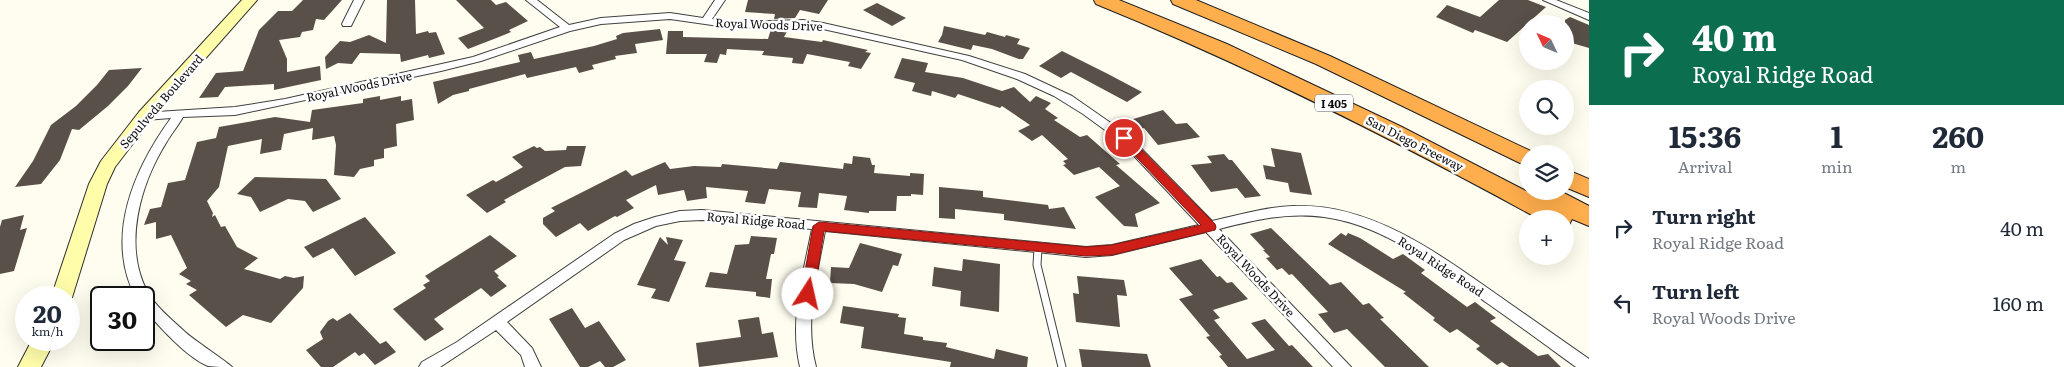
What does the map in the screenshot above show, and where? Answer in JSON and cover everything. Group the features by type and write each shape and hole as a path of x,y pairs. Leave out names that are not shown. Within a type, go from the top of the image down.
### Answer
{"highway":[{"name":"San Diego Freeway","path":"1103,0 1294,84 1474,173 1543,210"},
{"path":"1132,0 1233,42 1323,83 1519,180"},
{"name":"I 405","path":"1180,0 1354,75 1519,154"},
{"path":"1574,182 1589,189"},
{"path":"1557,200 1589,217"},
{"path":"1574,227 1589,235"}],"main road":[{"name":"Sepulveda Boulevard","path":"66,286 98,184 112,158 145,116 250,0"},
{"path":"28,367 37,351"}],"street":[{"path":"347,24 358,0"},
{"path":"531,0 566,28"},
{"path":"706,21 720,0"},
{"path":"1548,0 1589,17"},
{"name":"Royal Woods Drive","path":"145,116 235,111 285,102 477,58 566,28 601,21 670,16 732,25 803,24 823,26 962,57 1016,74 1049,88 1071,101 1124,138 1343,367"},
{"path":"180,114 159,144 144,176 129,228 128,248 132,271 140,292 177,335 215,363 224,367"},
{"name":"Royal Ridge Road","path":"427,367 497,322 619,237 639,227 680,216 702,215 767,220 1086,252 1112,250 1283,210 1325,212 1368,223 1390,233 1425,252 1588,367"},
{"path":"808,367 803,353 802,327 819,226"},
{"path":"497,322 527,352 534,367"}],"lane":[{"path":"1038,248 1037,265 1062,367"}],"building":[{"path":"303,0 342,0 324,20 316,19 313,30 302,32 300,37 279,40 287,59 287,72 320,66 321,80 274,90 274,84 225,87 218,97 199,98 216,73 243,71 259,30 278,11 292,11"},
{"path":"387,0 415,0 416,34 428,31 429,33 436,32 445,54 429,58 428,55 401,62 400,54 360,53 352,64 338,63 326,69 325,57 340,41 350,42 369,35 386,43"},
{"path":"456,0 491,0 496,5 506,2 528,21 509,30 511,32 468,49 458,38 484,28"},
{"path":"748,0 828,0 819,14 800,10 795,18 774,19 775,14 745,12"},
{"path":"1499,0 1528,0 1546,7 1537,15 1519,15 1519,31 1507,42 1475,30 1473,33 1436,17 1447,5 1480,17"},
{"path":"877,3 906,18 892,26 863,10"},
{"path":"1574,19 1589,25 1589,48 1574,44"},
{"path":"944,26 985,35 987,32 1005,37 1006,35 1020,39 1017,44 1030,48 1023,59 1019,59 992,49 973,45 971,50 938,42"},
{"path":"789,28 784,37 822,42 823,40 868,50 865,52 871,53 861,69 848,66 850,62 807,54 803,64 792,63 793,58 762,55 764,51 727,49 726,55 720,54 717,63 704,62 707,54 666,54 668,31 683,31 683,37 768,39 771,29"},
{"path":"660,29 663,40 635,44 637,53 615,56 616,59 592,65 594,69 579,73 576,67 527,78 525,74 469,89 469,91 453,95 438,104 433,82 520,62 518,55 531,52 534,59 594,46 617,39 616,36 623,33"},
{"path":"1062,51 1142,92 1127,102 1071,72 1061,78 1039,66"},
{"path":"902,58 928,63 925,72 963,78 1002,91 1014,87 1030,102 1036,96 1051,103 1045,109 1058,118 1054,120 1080,137 1087,135 1120,164 1116,165 1160,203 1135,214 1138,227 1124,226 1095,197 1120,186 1099,167 1074,175 1063,165 1066,164 1063,161 1068,159 1042,135 1032,141 1018,131 1030,125 1002,106 1000,108 958,94 955,98 932,91 931,96 912,91 915,83 894,78"},
{"path":"142,68 128,86 108,106 79,130 72,129 60,160 41,184 15,187 33,161 51,125 76,106 109,70"},
{"path":"380,96 380,100 401,96 401,101 412,99 414,120 396,124 397,146 384,149 384,158 374,160 374,166 360,169 354,177 334,175 336,145 334,136 312,140 313,128 284,134 281,150 260,154 262,139 228,146 219,187 207,201 213,213 212,217 215,215 221,227 225,226 237,247 258,258 244,269 280,279 285,276 294,278 304,276 303,288 271,323 243,315 226,327 189,295 197,290 186,284 191,281 179,274 187,268 171,235 156,239 156,222 144,225 150,209 161,207 168,183 185,180 197,142 216,138 219,127 275,117 310,122 312,110 363,103 363,99"},
{"path":"1163,110 1176,124 1187,123 1200,137 1158,145 1144,128 1141,129 1130,120"},
{"path":"534,146 540,147 545,151 566,150 567,146 586,146 581,166 565,167 504,200 506,202 487,213 466,195 493,180 496,182 523,167 512,157"},
{"path":"1271,148 1301,153 1312,195 1290,192 1288,183 1266,179 1263,165 1275,167"},
{"path":"1224,154 1229,160 1232,160 1261,196 1245,198 1237,188 1211,192 1191,165 1212,163 1207,156"},
{"path":"853,156 870,158 872,165 875,165 874,173 910,176 910,173 924,174 923,195 897,196 896,211 869,211 869,213 844,210 847,196 819,193 817,208 798,207 801,192 769,189 765,204 745,202 748,191 706,187 707,198 687,201 684,190 658,195 656,185 626,200 634,208 588,231 580,223 556,237 543,224 543,218 555,211 551,208 626,170 632,176 665,162 670,169 694,166 721,167 722,164 777,169 780,162 843,169 844,163 852,164"},
{"path":"255,177 326,179 341,199 313,212 305,201 288,199 260,212 251,197 237,194"},
{"path":"939,187 983,191 983,197 1048,205 1049,209 1064,207 1076,229 1004,220 1004,214 955,209 955,219 939,218"},
{"path":"24,215 20,230 27,228 14,271 0,274 0,227 2,220"},
{"path":"365,217 396,253 355,276 333,248 313,258 304,247"},
{"path":"1271,228 1330,285 1341,282 1363,305 1369,303 1384,318 1380,319 1429,367 1385,367 1347,329 1334,333 1318,314 1328,312 1292,274 1289,275 1282,268 1277,270 1266,258 1270,257 1263,250 1265,250 1250,234"},
{"path":"1341,233 1346,236 1348,233 1360,238 1393,259 1403,254 1425,270 1421,273 1467,307 1475,302 1496,318 1490,321 1538,356 1548,354 1561,367 1509,367 1502,362 1497,365 1476,349 1480,346 1457,329 1450,333 1433,320 1435,318 1403,293 1406,292 1328,244"},
{"path":"490,235 517,256 494,271 499,276 497,277 507,286 491,297 481,288 434,319 444,329 425,341 393,309 426,288 423,285 430,281 425,276"},
{"path":"751,236 777,238 774,254 771,254 766,279 772,279 770,298 756,296 756,292 705,287 710,272 727,274 735,245 749,244"},
{"path":"660,237 668,245 666,237 683,240 674,260 686,262 669,302 651,298 656,289 637,285"},
{"path":"860,243 902,254 898,266 893,265 882,292 854,284 830,283 831,267 849,268"},
{"path":"963,259 1000,264 999,312 960,306 961,291 932,286 934,267 962,271"},
{"path":"1201,259 1217,277 1220,276 1227,283 1232,282 1248,299 1213,310 1220,318 1214,320 1247,359 1275,350 1251,323 1265,319 1289,346 1292,345 1313,367 1228,367 1219,356 1222,355 1206,337 1210,336 1179,299 1193,295 1169,268"},
{"path":"1077,276 1124,280 1127,296 1117,295 1120,327 1076,322 1073,293 1079,294"},
{"path":"843,306 899,314 898,317 906,318 904,334 923,337 923,340 947,343 946,347 994,359 996,349 1028,357 1027,367 950,367 951,362 861,348 864,327 840,323"},
{"path":"572,308 585,328 599,321 626,360 613,367 605,367 600,361 588,367 580,367 549,319"},
{"path":"350,313 380,344 386,341 396,352 375,365 364,353 359,356 355,352 333,367 321,367 306,350 323,339 320,332 328,321 333,318 337,321"},
{"path":"759,317 762,334 773,332 778,357 699,367 696,343 741,337 738,320"},
{"path":"1079,349 1147,354 1151,367 1082,367"}],"route":[{"path":"808,294 819,226 1086,252 1112,250 1210,227 1124,138"}]}
